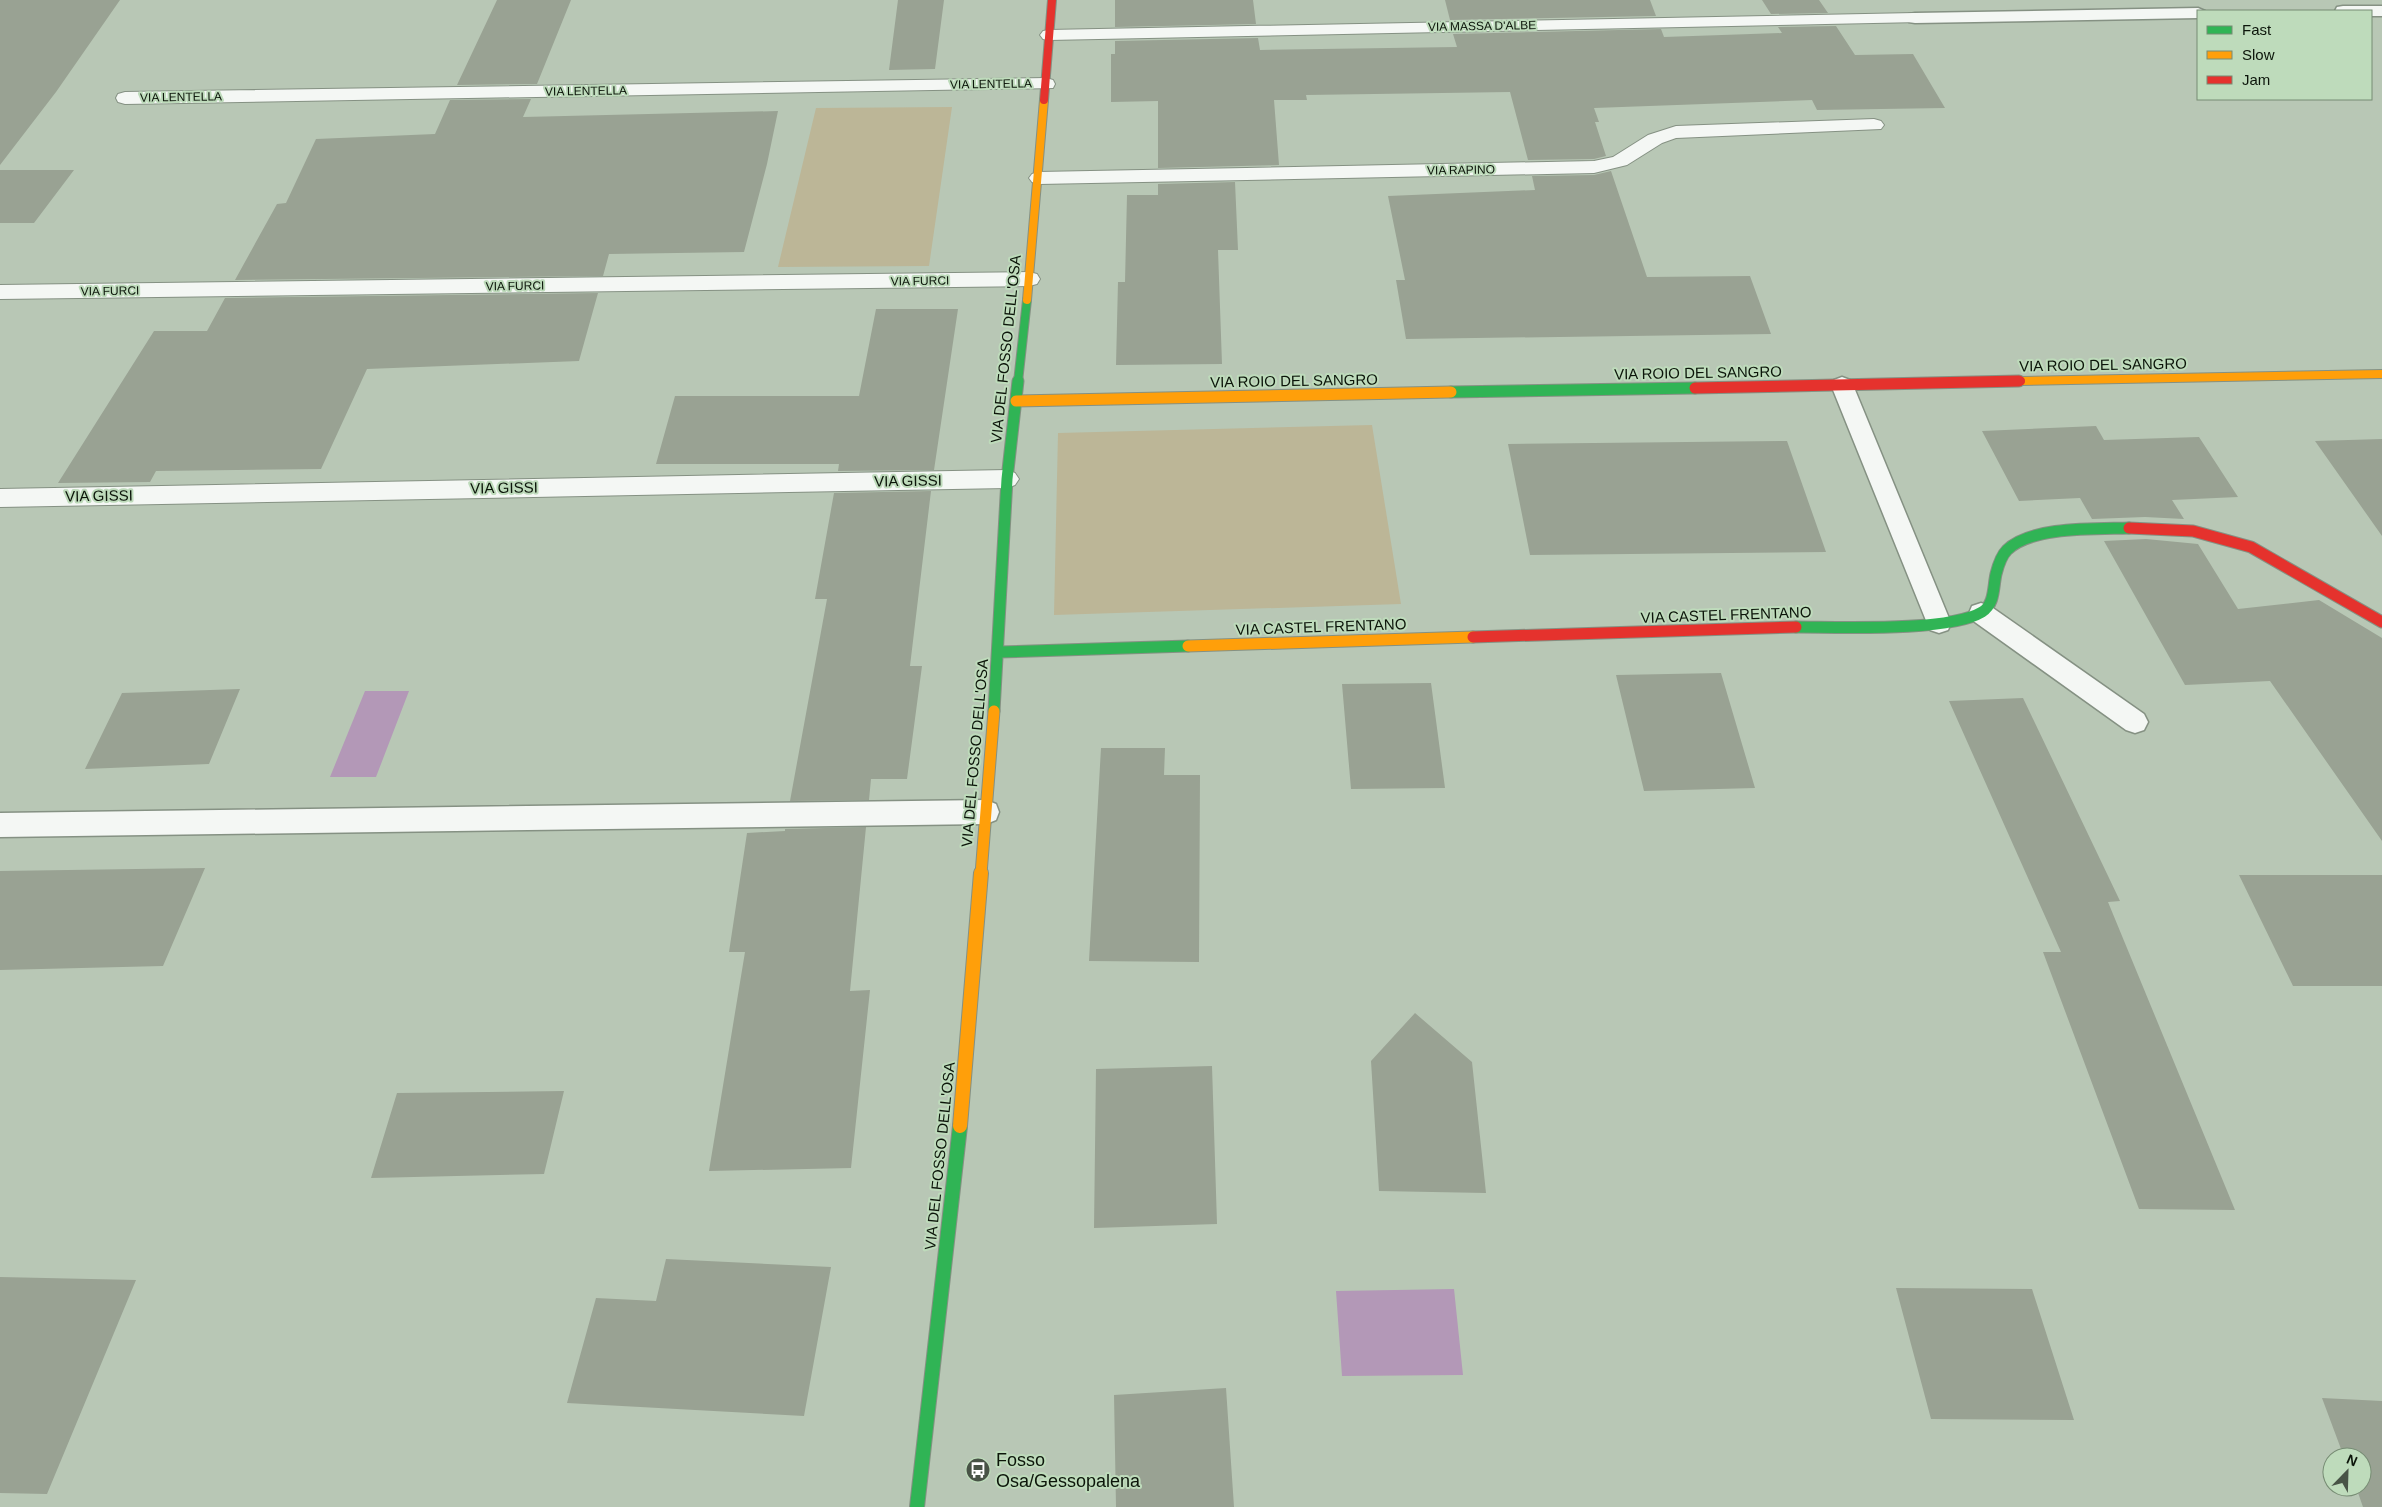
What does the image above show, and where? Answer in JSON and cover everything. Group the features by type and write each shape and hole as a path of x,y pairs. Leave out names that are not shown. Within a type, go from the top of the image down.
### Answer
{"street":[{"name":"VIA DEL FOSSO DELL'OSA","path":"917,1507 959,1133 999,652 1007,479 1039,178 1052,0"},
{"name":"VIA MASSA D'ALBE","path":"1048,35 1915,18"},
{"name":"VIA LENTELLA","path":"126,98 1046,84"},
{"name":"VIA RAPINO","path":"1039,178 1594,167 1628,158 1654,139 1676,132 1874,125"},
{"name":"VIA FURCI","path":"0,292 1029,279"},
{"name":"VIA ROIO DEL SANGRO","path":"1016,402 2382,374"},
{"name":"VIA GISSI","path":"0,498 1007,479"},
{"path":"1981,613 1991,604 1997,568 2003,555 2022,541 2051,534 2164,528 2208,534 2250,547 2382,622"},
{"name":"VIA CASTEL FRENTANO","path":"999,652 1939,623 1963,620 1981,613"}],"lane":[{"path":"1915,18 2197,14"},
{"path":"1842,385 1939,623"},
{"path":"1981,613 2135,722"},
{"path":"0,825 986,812"}],"shaded area":[{"path":"952,107 929,266 778,267 816,108"},
{"path":"1372,425 1401,604 1054,615 1058,433"},
{"path":"365,691 409,691 376,777 330,777"},
{"path":"1454,1289 1463,1375 1342,1376 1336,1291"}],"building":[{"path":"0,0 120,0 56,92 0,165"},
{"path":"497,0 571,0 537,84 457,85"},
{"path":"898,0 944,0 935,69 889,70"},
{"path":"1115,0 1253,0 1256,24 1115,27"},
{"path":"1445,0 1650,0 1656,16 1450,20"},
{"path":"1762,0 1819,0 1828,13 1771,14"},
{"path":"1836,26 1855,55 1913,54 1945,108 1817,110 1812,100 1594,108 1599,122 1595,122 1606,156 1594,159 1528,160 1510,92 1306,95 1307,100 1274,100 1279,165 1158,168 1158,101 1111,102 1111,54 1115,54 1115,41 1258,38 1260,50 1457,47 1453,34 1661,29 1664,37 1782,33 1778,27"},
{"path":"531,99 523,117 778,111 767,164 744,252 609,254 603,276 235,280 277,204 286,203 316,139 435,134 450,100"},
{"path":"0,170 74,170 34,223 0,223"},
{"path":"1611,171 1647,277 1750,276 1771,334 1406,339 1396,280 1405,280 1388,196 1535,190 1532,176 1594,175"},
{"path":"1235,182 1238,250 1218,250 1222,364 1116,365 1118,282 1125,282 1127,195 1158,195 1158,184"},
{"path":"598,293 579,361 367,369 321,469 156,471 150,482 58,483 154,331 207,331 225,298"},
{"path":"876,309 958,309 934,470 838,471 839,464 656,464 675,396 859,396"},
{"path":"2096,426 2104,440 2199,437 2238,497 2172,500 2184,519 2145,517 2092,519 2080,498 2019,501 1982,431"},
{"path":"2382,439 2382,536 2315,441"},
{"path":"1787,441 1826,552 1530,555 1508,444"},
{"path":"931,491 910,666 922,666 907,779 871,779 869,800 790,801 827,599 815,599 834,493"},
{"path":"2146,539 2198,544 2238,609 2319,600 2382,638 2382,841 2270,681 2185,685 2104,541"},
{"path":"1721,673 1755,788 1644,791 1616,675"},
{"path":"1431,683 1445,788 1351,789 1342,684"},
{"path":"240,689 209,764 85,769 122,693"},
{"path":"2023,698 2120,901 2108,902 2235,1210 2139,1209 2043,952 2061,952 1949,701"},
{"path":"1101,748 1165,748 1164,775 1200,775 1199,962 1089,961"},
{"path":"866,827 850,991 870,990 851,1168 709,1171 745,952 729,952 747,833 785,831 785,829"},
{"path":"205,868 163,966 0,970 0,871"},
{"path":"2239,875 2382,875 2382,986 2293,986"},
{"path":"1415,1013 1472,1062 1486,1193 1379,1191 1371,1061"},
{"path":"1212,1066 1217,1224 1094,1228 1096,1069"},
{"path":"564,1091 544,1174 371,1178 397,1093"},
{"path":"666,1259 831,1267 804,1416 567,1403 596,1298 656,1301"},
{"path":"0,1277 136,1280 47,1494 0,1493"},
{"path":"1896,1288 2032,1289 2074,1420 1931,1419"},
{"path":"1226,1388 1234,1507 1116,1507 1114,1395"},
{"path":"2322,1398 2382,1401 2382,1507 2363,1507 2360,1497 2372,1497 2372,1447 2340,1447"}],"traffic: fast":[{"path":"994,711 1007,479 1027,300"},
{"path":"1451,392 1695,388"},
{"path":"1796,627 1893,626 1947,622 1968,618 1987,608 1993,597 1996,573 2002,557 2009,548 2021,541 2050,533 2084,529 2129,528"},
{"path":"999,652 1188,646"},
{"path":"917,1507 960,1126"}],"traffic: slow":[{"path":"1027,300 1044,100"},
{"path":"2021,381 2382,374"},
{"path":"1016,401 1451,392"},
{"path":"1188,646 1473,637"},
{"path":"960,1126 994,711"}],"traffic: jam":[{"path":"1044,100 1052,0"},
{"path":"1695,388 2021,381"},
{"path":"2129,528 2193,531 2251,547 2382,622"},
{"path":"1473,637 1796,627"}],"place":[{"name":"Fosso Osa/Gessopalena","path":"978,1470"}]}
